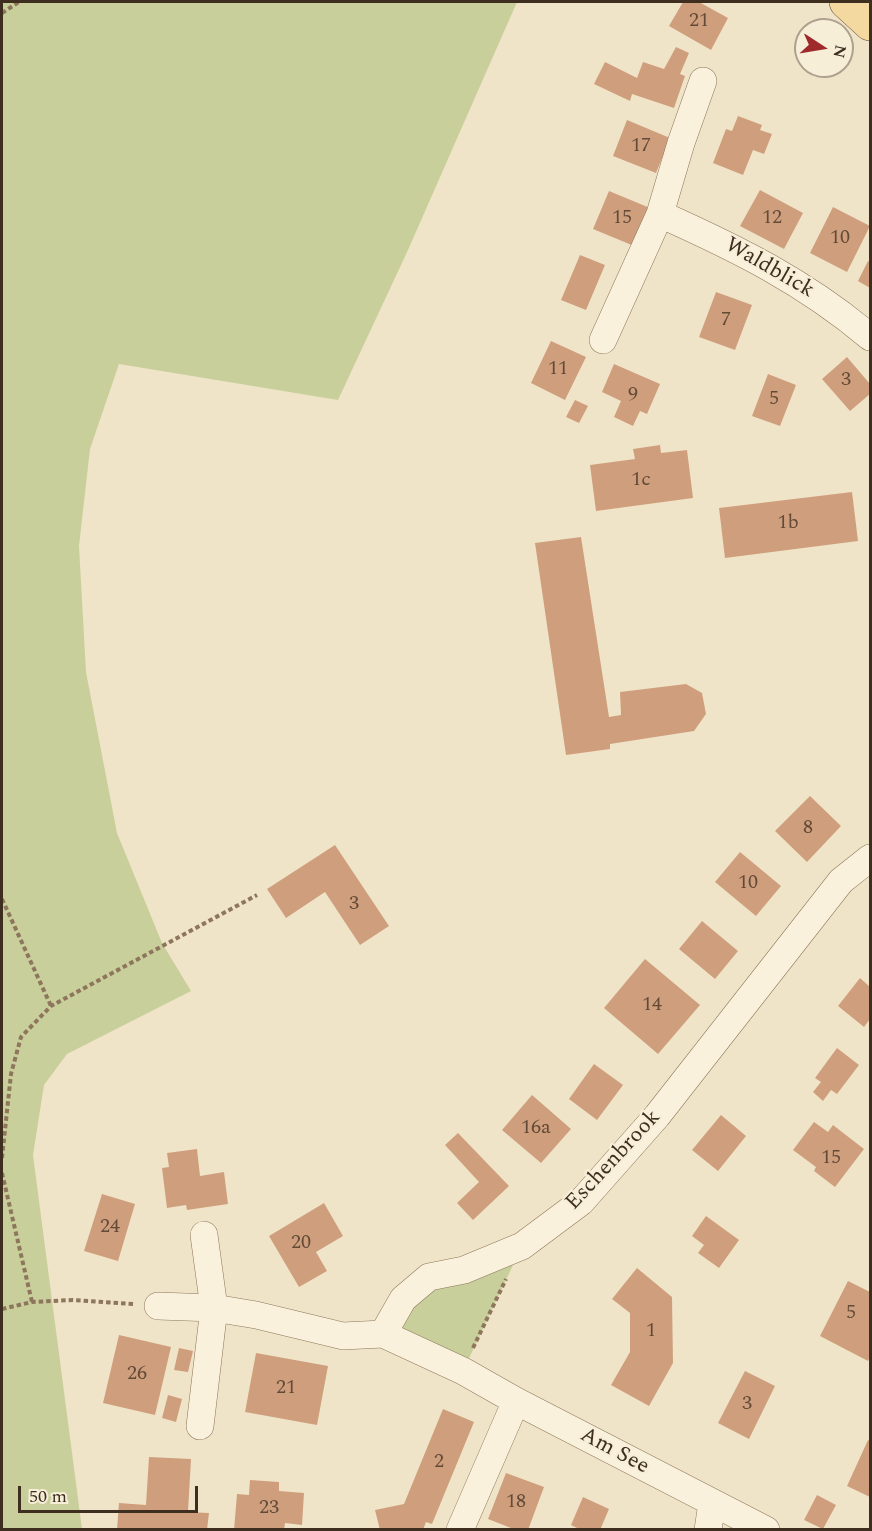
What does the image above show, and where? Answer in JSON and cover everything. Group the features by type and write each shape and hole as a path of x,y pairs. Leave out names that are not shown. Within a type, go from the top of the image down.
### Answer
{"main road":[{"path":"846,2 870,24"}],"street":[{"path":"603,340 660,214 681,143 703,81"},
{"name":"Waldblick","path":"660,214 732,246 787,276 839,310 870,337"},
{"name":"Eschenbrook","path":"383,1334 404,1299 429,1277 464,1270 522,1246 581,1203 657,1116 841,881 870,858"},
{"path":"200,1426 214,1308 204,1235"},
{"path":"159,1306 214,1308 256,1315 343,1336 383,1334"},
{"name":"Am See","path":"383,1334 463,1371 516,1401 766,1530"},
{"path":"460,1530 516,1401"},
{"path":"708,1530 712,1503"}],"path":[{"path":"2,13 19,2"},
{"path":"2,1158 11,1074 21,1037 51,1006 257,895"},
{"path":"2,899 51,1006"},
{"path":"2,1173 32,1302"},
{"path":"463,1371 522,1246"},
{"path":"2,1309 32,1302 73,1300 159,1306"}],"green space":[{"path":"2,2 517,2 408,250 338,400 119,364 90,449 79,546 86,672 117,833 162,943 191,991 67,1054 44,1085 33,1155 82,1529 2,1529"},
{"path":"522,1246 463,1371 383,1334 403,1299"}],"building":[{"path":"683,2 699,2 728,18 711,50 669,26"},
{"path":"676,47 689,53 680,74 685,76 674,108 632,94 630,101 594,84 605,62 637,78 643,62 664,69"},
{"path":"738,116 762,125 760,130 772,134 764,154 753,150 743,175 713,163 726,129 732,131"},
{"path":"627,120 670,138 656,173 613,156"},
{"path":"760,190 803,213 784,249 740,226"},
{"path":"609,191 650,208 634,246 593,229"},
{"path":"833,207 870,226 847,272 810,253"},
{"path":"580,255 605,265 586,310 561,300"},
{"path":"868,261 870,262 870,288 858,281"},
{"path":"716,292 752,305 735,350 699,337"},
{"path":"551,341 586,357 565,400 531,383"},
{"path":"847,357 870,384 870,394 850,411 822,379"},
{"path":"614,364 660,384 647,414 640,411 633,426 614,417 621,401 602,392"},
{"path":"768,374 796,385 780,426 752,416"},
{"path":"575,400 588,406 579,423 566,417"},
{"path":"660,445 661,453 687,450 693,498 596,511 590,465 635,459 633,449"},
{"path":"852,492 858,541 725,558 719,508"},
{"path":"581,537 609,717 621,715 620,692 686,684 702,693 706,714 694,731 610,744 610,749 566,755 535,543"},
{"path":"810,796 841,826 807,862 775,831"},
{"path":"335,845 389,926 360,945 325,892 286,918 267,889"},
{"path":"740,852 781,886 756,916 715,882"},
{"path":"702,921 738,951 715,979 679,949"},
{"path":"645,959 700,1005 658,1054 604,1008"},
{"path":"860,978 870,987 870,1019 864,1027 838,1006"},
{"path":"837,1048 859,1065 837,1094 831,1090 823,1101 813,1092 821,1082 815,1078"},
{"path":"594,1064 623,1085 597,1120 569,1099"},
{"path":"532,1095 571,1129 541,1163 502,1130"},
{"path":"721,1115 746,1136 718,1171 692,1150"},
{"path":"814,1122 828,1132 833,1125 864,1149 835,1187 814,1171 816,1167 793,1150"},
{"path":"458,1133 509,1186 473,1220 457,1203 479,1182 445,1145"},
{"path":"197,1149 200,1176 224,1172 228,1204 187,1210 186,1205 167,1208 162,1168 169,1167 167,1153"},
{"path":"102,1194 135,1204 118,1261 84,1251"},
{"path":"324,1203 343,1236 316,1252 327,1271 299,1287 269,1236"},
{"path":"706,1216 739,1240 719,1268 698,1253 704,1245 692,1236"},
{"path":"637,1268 672,1297 673,1363 649,1406 611,1385 630,1352 630,1313 612,1299"},
{"path":"848,1281 870,1292 870,1357 868,1361 820,1336"},
{"path":"119,1335 171,1347 155,1415 103,1403"},
{"path":"179,1348 193,1351 188,1372 174,1370"},
{"path":"256,1353 328,1366 317,1425 245,1412"},
{"path":"745,1371 775,1386 749,1439 718,1423"},
{"path":"168,1395 182,1399 176,1422 162,1418"},
{"path":"443,1409 474,1422 432,1524 426,1522 423,1530 380,1530 375,1510 404,1504"},
{"path":"868,1440 870,1441 870,1497 847,1486"},
{"path":"149,1457 191,1459 188,1512 209,1513 207,1530 117,1530 119,1503 146,1505"},
{"path":"506,1473 544,1487 528,1530 516,1530 488,1519"},
{"path":"250,1480 279,1482 279,1491 304,1493 302,1525 285,1523 284,1530 234,1530 237,1494 249,1495"},
{"path":"817,1495 836,1505 823,1529 804,1520"},
{"path":"583,1497 609,1509 600,1530 581,1530 571,1525"}]}
